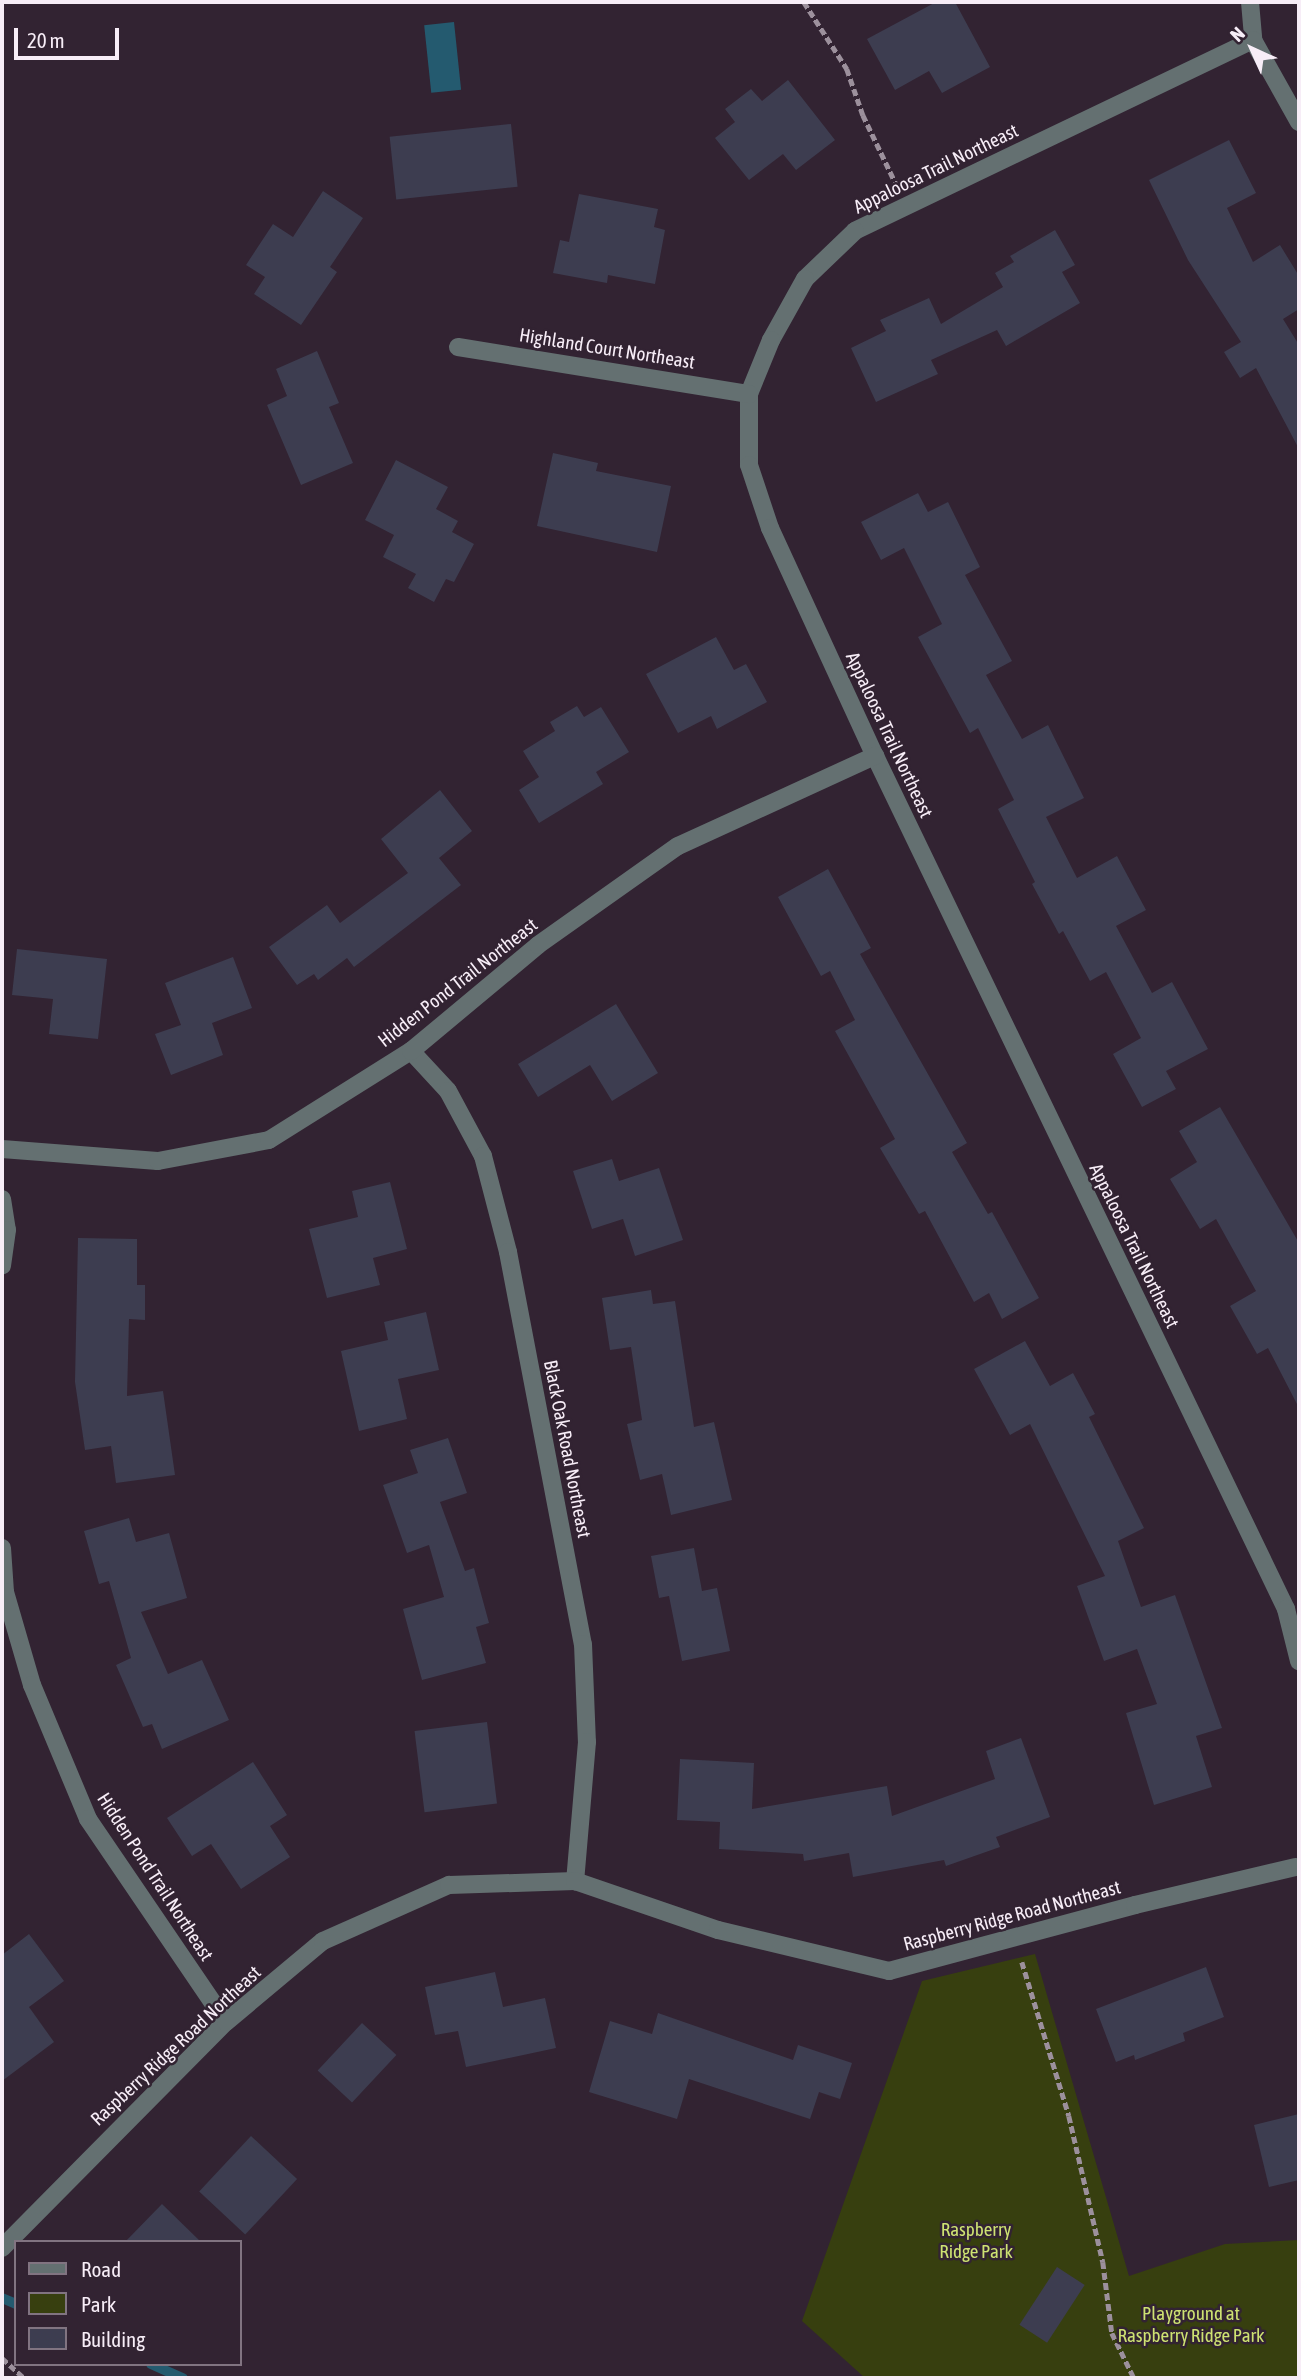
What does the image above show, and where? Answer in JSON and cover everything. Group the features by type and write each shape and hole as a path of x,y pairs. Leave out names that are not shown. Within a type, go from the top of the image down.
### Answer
{"street":[{"path":"1250,2 1253,40 1299,122"},
{"name":"Appaloosa Trail Northeast","path":"1253,40 906,204 856,231 805,279 771,340 749,394 749,465 770,528 875,757 1286,1609 1299,1661"},
{"name":"Highland Court Northeast","path":"458,346 749,394"},
{"name":"Hidden Pond Trail Northeast","path":"2,1149 158,1161 268,1140 411,1051 537,945 678,846 875,757"},
{"name":"Black Oak Road Northeast","path":"411,1051 448,1091 483,1156 508,1252 583,1644 587,1742 575,1881"},
{"path":"2,1199 7,1230 2,1266"},
{"name":"Hidden Pond Trail Northeast","path":"2,1548 3,1592 32,1685 88,1819 226,2022"},
{"name":"Raspberry Ridge Road Northeast","path":"2,2248 226,2022 323,1941 449,1885 575,1881 718,1930 889,1971 1298,1867"}],"path":[{"path":"804,2 847,69 863,115 906,204"},
{"path":"1015,1937 1069,2116 1103,2262 1112,2333 1134,2378"},
{"path":"2,2358 24,2378"}],"green space":[{"name":"Raspberry Ridge Park","path":"1035,1954 1129,2276 1225,2244 1299,2240 1299,2378 865,2378 802,2321 922,1981"}],"water":[{"path":"454,22 461,90 431,93 424,25"}],"building":[{"path":"936,2 955,2 990,67 942,93 929,71 895,90 867,39"},
{"path":"788,80 835,140 796,170 783,154 749,180 715,138 735,122 725,109 751,89 762,101"},
{"path":"511,124 518,187 396,199 390,137"},
{"path":"1229,140 1256,193 1227,208 1253,262 1280,245 1299,276 1299,309 1283,319 1299,345 1299,449 1256,368 1240,378 1224,352 1241,342 1188,260 1149,180"},
{"path":"323,191 363,218 330,267 337,272 301,325 254,294 265,277 246,265 273,224 293,237"},
{"path":"579,194 658,209 654,227 665,230 655,284 608,275 607,283 553,273 560,240 569,242"},
{"path":"1055,230 1075,265 1062,272 1080,303 1006,346 997,330 931,360 938,374 876,402 851,348 886,331 880,320 929,298 941,324 1003,287 995,273 1014,262 1010,256"},
{"path":"317,351 339,403 329,407 353,463 301,485 267,405 287,396 276,369"},
{"path":"553,453 598,463 596,471 671,486 657,552 537,526"},
{"path":"396,460 448,487 436,509 458,521 452,532 474,544 454,582 446,579 434,602 408,588 416,574 383,557 394,535 365,520"},
{"path":"918,493 928,512 948,502 980,567 965,575 1012,661 986,675 1022,739 1048,725 1084,798 1046,817 1077,878 1117,856 1146,910 1116,926 1152,993 1172,982 1208,1049 1166,1071 1176,1089 1142,1107 1113,1054 1141,1038 1106,972 1090,981 1063,931 1059,934 1032,884 1035,882 998,809 1014,800 978,728 970,733 918,637 942,624 904,548 881,560 861,522"},
{"path":"716,637 734,670 746,664 767,702 717,729 711,716 678,733 646,674"},
{"path":"577,706 584,717 601,707 629,752 596,772 603,784 539,823 519,790 539,777 523,751 555,731 550,722"},
{"path":"440,790 472,831 439,858 461,885 354,967 347,958 318,980 314,974 297,985 269,947 327,905 340,923 408,873 381,839"},
{"path":"828,869 871,948 860,954 967,1143 952,1152 988,1214 992,1212 1039,1298 1002,1319 989,1293 974,1302 925,1211 919,1214 880,1148 895,1139 835,1031 855,1020 830,971 821,976 778,897"},
{"path":"17,949 107,959 98,1039 49,1034 53,999 12,995"},
{"path":"233,957 252,1008 212,1023 223,1055 171,1075 155,1034 181,1025 165,983"},
{"path":"616,1004 658,1073 612,1101 590,1065 538,1097 518,1064"},
{"path":"1220,1107 1299,1243 1299,1408 1268,1348 1257,1354 1230,1306 1256,1291 1216,1219 1200,1229 1170,1179 1197,1162 1179,1131"},
{"path":"612,1159 619,1181 659,1168 683,1240 635,1256 623,1219 592,1229 573,1171"},
{"path":"390,1182 407,1249 373,1258 380,1285 327,1298 309,1229 358,1217 352,1191"},
{"path":"78,1238 137,1239 137,1285 145,1285 145,1320 129,1319 127,1396 163,1391 175,1475 116,1483 111,1446 85,1450 75,1382"},
{"path":"651,1290 653,1304 675,1301 694,1427 714,1422 732,1500 671,1515 662,1474 640,1480 627,1424 642,1420 631,1347 610,1350 602,1298"},
{"path":"426,1312 439,1370 398,1379 407,1419 359,1431 341,1351 388,1340 384,1322"},
{"path":"1025,1341 1050,1386 1073,1373 1095,1414 1089,1417 1144,1528 1118,1541 1141,1607 1175,1595 1222,1728 1196,1736 1212,1787 1154,1805 1126,1713 1157,1704 1137,1649 1104,1661 1077,1586 1105,1576 1030,1424 1010,1435 974,1369"},
{"path":"448,1438 467,1493 440,1502 465,1571 474,1568 489,1623 476,1627 486,1663 422,1680 403,1609 444,1597 429,1545 407,1553 383,1485 418,1473 410,1450"},
{"path":"129,1518 136,1542 169,1533 187,1598 141,1612 168,1674 202,1660 229,1720 162,1749 152,1724 143,1727 116,1665 131,1658 109,1581 99,1584 84,1531"},
{"path":"694,1548 702,1591 717,1588 730,1651 682,1661 669,1596 659,1598 651,1556"},
{"path":"487,1722 497,1803 425,1812 415,1731"},
{"path":"1021,1738 1050,1817 996,1837 1000,1847 946,1866 944,1860 853,1877 849,1853 804,1861 803,1854 719,1849 720,1822 677,1820 680,1759 754,1763 752,1809 887,1786 892,1816 995,1779 986,1751"},
{"path":"253,1762 287,1815 270,1826 290,1857 241,1889 211,1844 192,1856 167,1818"},
{"path":"29,1934 64,1981 29,2007 54,2042 2,2081 2,1955"},
{"path":"1206,1967 1224,2017 1183,2033 1185,2041 1135,2060 1134,2055 1116,2062 1096,2009"},
{"path":"495,1972 503,2007 545,1998 556,2048 466,2067 458,2031 435,2035 425,1987"},
{"path":"658,2013 793,2060 798,2045 852,2063 840,2099 819,2092 810,2119 689,2079 677,2119 589,2092 610,2021 652,2034"},
{"path":"362,2023 396,2055 352,2103 318,2071"},
{"path":"1299,2114 1299,2180 1269,2187 1254,2125"},
{"path":"251,2136 297,2179 245,2235 199,2192"},
{"path":"162,2204 199,2240 127,2240"},
{"path":"1057,2267 1085,2285 1047,2343 1019,2325"}],"waterway":[{"path":"2,2298 14,2303"},
{"path":"156,2366 183,2378"}],"park label":[{"name":"Playground at Raspberry Ridge Park","path":"1191,2325"}]}
